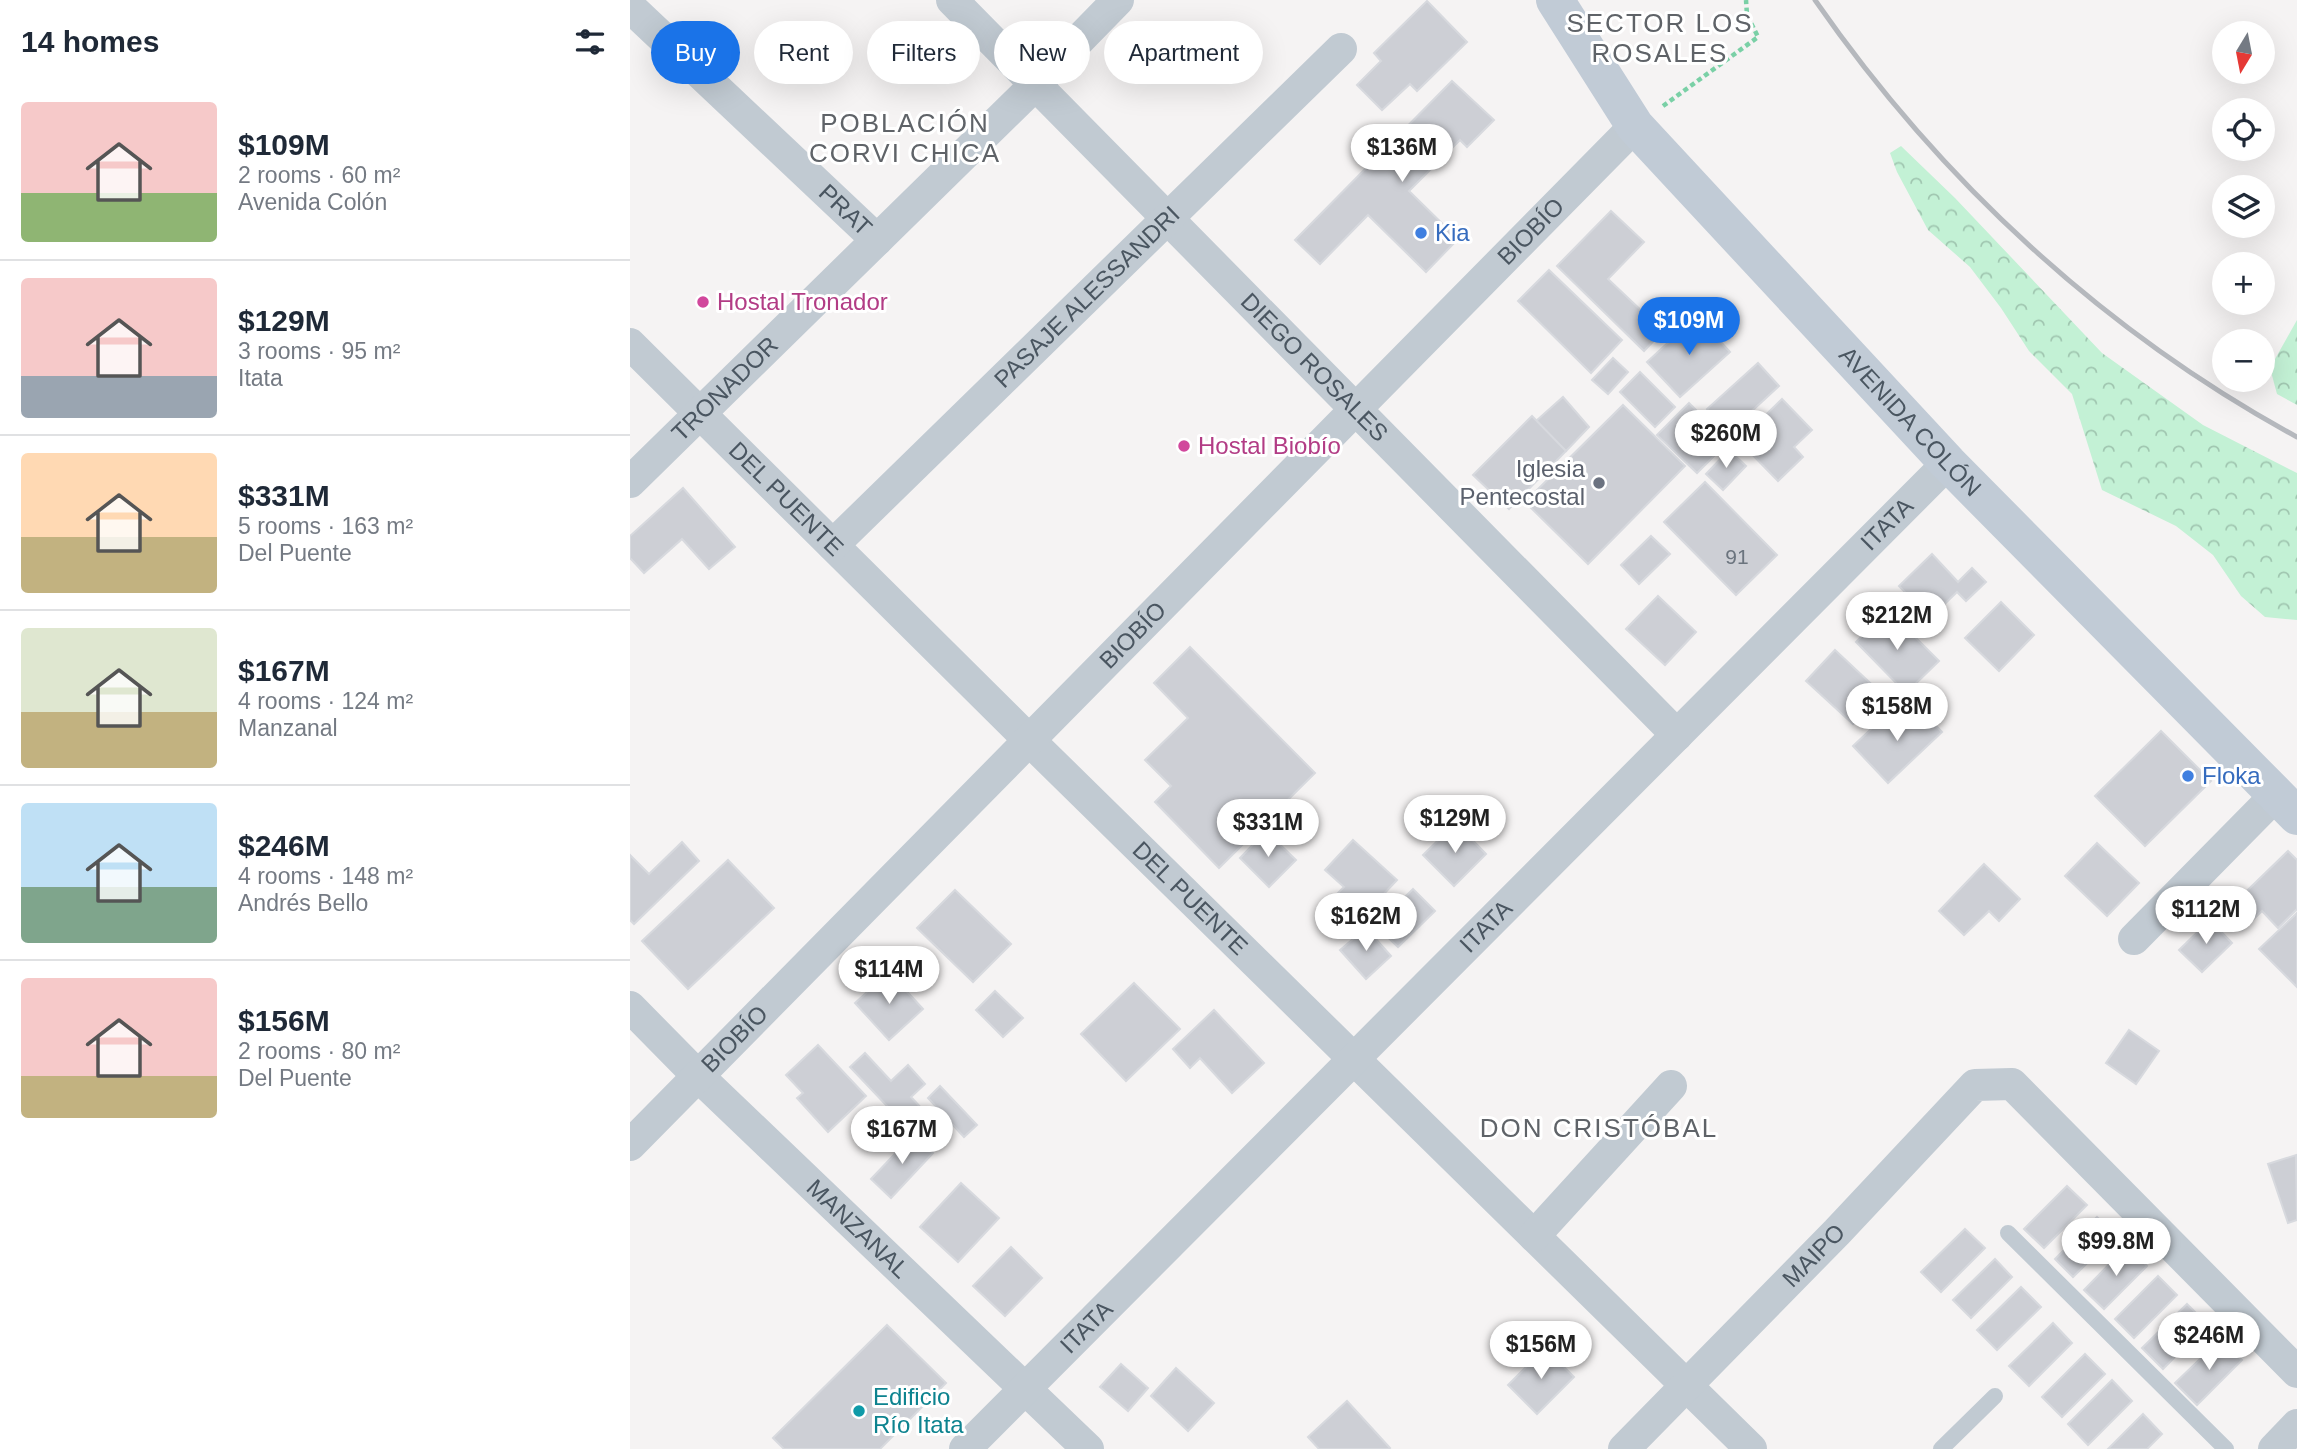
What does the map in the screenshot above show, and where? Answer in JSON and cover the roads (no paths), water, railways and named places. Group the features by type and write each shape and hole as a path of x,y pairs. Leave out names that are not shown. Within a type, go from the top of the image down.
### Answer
{"main road":[{"name":"AVENIDA COLÓN","path":"1555,0 1635,126 1948,463 2286,805"}],"street":[{"name":"DIEGO ROSALES","path":"952,0 1676,735"},
{"name":"TRONADOR","path":"630,482 1035,85 1118,0"},
{"name":"PRAT","path":"630,7 877,240"},
{"name":"PASAJE ALESSANDRI","path":"833,545 1341,49"},
{"name":"BIOBÍO","path":"630,1145 1635,126"},
{"name":"DEL PUENTE","path":"630,344 1751,1449"},
{"name":"ITATA","path":"965,1449 1948,463"},
{"path":"2134,939 2286,805"},
{"name":"MANZANAL","path":"630,1007 698,1076 1088,1449"},
{"name":"MAIPO","path":"1624,1449 1837,1232 1975,1084 2012,1084 2297,1372"},
{"path":"1534,1236 1671,1086"},
{"path":"2274,1449 2297,1425"}],"lane":[{"path":"2008,1233 2226,1449"},
{"path":"1941,1449 1995,1396"}],"railway":[{"path":"1815,0 1864,66 1916,129 1972,190 2030,247 2158,350 2297,437"}],"place":[{"name":"Kia","path":"1421,233"},
{"name":"Hostal Tronador","path":"703,302"},
{"name":"Hostal Biobío","path":"1184,446"},
{"name":"Iglesia Pentecostal","path":"1599,483"},
{"name":"Floka","path":"2188,776"},
{"name":"Edificio Río Itata","path":"859,1411"}],"district":[{"name":"SECTOR LOS ROSALES","path":"1660,38"},
{"name":"POBLACIÓN CORVI CHICA","path":"905,138"},
{"name":"DON CRISTÓBAL","path":"1599,1128"}]}
